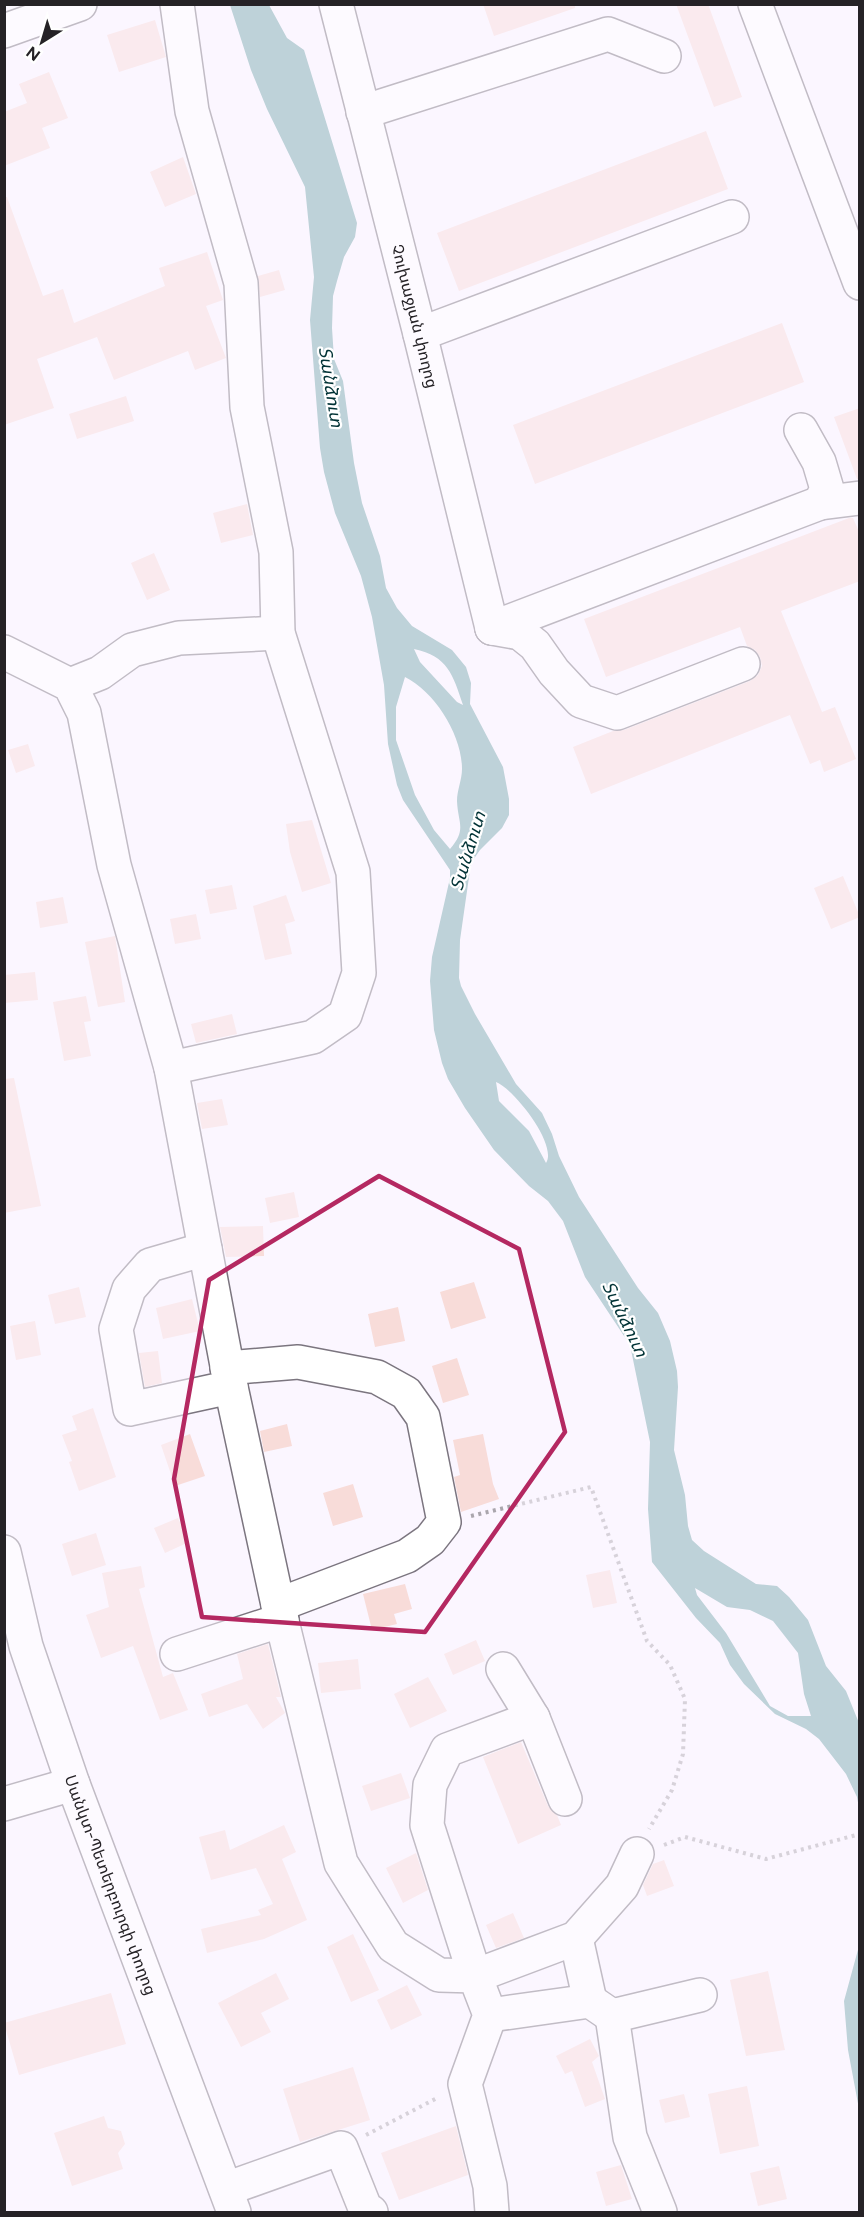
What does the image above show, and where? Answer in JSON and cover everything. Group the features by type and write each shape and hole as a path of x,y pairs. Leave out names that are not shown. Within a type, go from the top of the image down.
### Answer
{"main road":[{"path":"4,30 80,4"},
{"path":"171,1068 313,1037 345,1016 359,973 353,872 278,633 276,552 247,407 241,282 192,111 177,4"},
{"name":"Չուխաջյան փողոց","path":"336,4 492,628"},
{"path":"755,4 860,283"},
{"path":"363,112 608,34 664,56"},
{"path":"420,334 732,217"},
{"path":"801,430 819,462 827,489 820,503"},
{"path":"492,628 820,503 860,498"},
{"path":"492,628 520,633 535,645 554,672 581,701 617,713 743,664"},
{"path":"70,684 100,674 132,650 179,638 278,633"},
{"path":"4,652 70,684 84,713 114,865 171,1068 229,1377 280,1613 341,1863 393,1946 439,1975 475,1976 576,1938 622,1886 637,1854"},
{"path":"177,1654 280,1613 407,1556 430,1540 444,1522 423,1417 406,1393 377,1377 298,1362 229,1377 130,1409 116,1329 129,1289 150,1265 205,1249"},
{"name":"Սանկտ-Պետերբուրգի փողոց","path":"5,1560 26,1646 73,1784 230,2200"},
{"path":"503,1669 533,1718 565,1799"},
{"path":"485,2204 465,2084 490,2015 475,1976 428,1825 430,1785 447,1750 533,1718"},
{"path":"4,1804 73,1784"},
{"path":"576,1938 601,2008 630,2137 660,2212"},
{"path":"490,2015 601,2008 700,1995"},
{"path":"230,2200 341,2148 364,2208 371,2212"}],"path":[{"path":"444,1522 591,1487 647,1641 670,1665 685,1699 683,1754 675,1781 637,1854"},
{"path":"637,1854 685,1838 766,1859 860,1834"},
{"path":"341,2148 465,2084"}],"highlighted area":[{"path":"379,1176 519,1249 565,1432 425,1632 202,1617 174,1479 209,1280"}],"water":[{"name":"Տանձուտ","path":"230,5 269,5 287,38 304,50 357,223 355,237 344,257 333,296 332,328 334,359 343,381 362,503 380,556 386,588 397,608 412,626 452,650 466,667 471,683 470,704 503,767 509,799 509,815 502,828 480,850 471,863 460,940 459,978 461,986 516,1084 542,1113 579,1197 638,1288 658,1313 670,1341 678,1387 674,1450 685,1495 688,1526 692,1540 704,1551 756,1584 777,1586 789,1597 808,1620 826,1666 846,1691 859,1723 859,1808 857,1797 846,1774 819,1739 806,1729 775,1714 744,1684 730,1665 720,1643 696,1618 652,1562 648,1509 650,1442 630,1345 585,1277 563,1221 548,1201 529,1186 494,1150 465,1108 448,1079 442,1063 434,1030 430,981 432,957 450,870 403,800 397,785 388,744 384,685 372,617 361,576 335,513 320,448 310,320 314,277 305,187 267,109 251,70","holes":["414,649 435,656 442,662 452,676 463,705 457,702 420,662","405,677 427,693 436,704 445,716 457,742 462,769 457,801 460,831 450,849 434,830 415,795 396,740 396,707","496,1082 513,1095 532,1118 546,1144 548,1155 546,1163 529,1131 499,1101","695,1588 727,1607 750,1610 773,1621 798,1653 804,1694 811,1716 788,1716 770,1706 726,1633 697,1595"]},
{"path":"859,1946 859,2109 848,2050 844,2001"}],"building":[{"path":"483,4 575,4 575,8 494,36"},
{"path":"676,4 708,4 742,97 714,107"},
{"path":"155,20 166,57 119,72 107,35"},
{"path":"49,72 68,118 42,128 50,148 4,166 4,112 27,103 19,84"},
{"path":"706,131 728,189 459,291 437,233"},
{"path":"183,157 196,194 165,207 150,172"},
{"path":"4,197 7,197 43,296 63,289 74,323 165,286 159,268 207,252 223,300 206,306 226,358 195,370 188,351 114,380 97,337 37,359 54,408 4,425"},
{"path":"279,270 285,290 260,297 258,276"},
{"path":"782,323 804,382 535,484 513,425"},
{"path":"126,396 134,421 77,439 69,414"},
{"path":"860,408 860,480 857,479 834,417"},
{"path":"247,504 253,535 221,543 213,513"},
{"path":"853,518 860,534 860,581 781,611 822,712 835,707 856,759 824,772 820,760 810,764 790,715 591,794 573,747 613,731 624,730 750,681 758,675 762,666 755,650 747,646 740,627 606,677 584,619"},
{"path":"154,553 170,590 147,600 131,563"},
{"path":"28,744 35,766 16,773 8,750"},
{"path":"312,820 331,883 302,892 290,852 286,824"},
{"path":"843,876 860,917 831,929 814,888"},
{"path":"232,885 237,909 210,914 205,890"},
{"path":"286,895 295,921 285,924 292,954 265,960 253,906"},
{"path":"63,897 68,923 40,928 36,902"},
{"path":"196,914 201,939 175,944 170,919"},
{"path":"115,936 125,1002 98,1007 85,942"},
{"path":"35,972 38,1000 4,1003 4,975"},
{"path":"86,996 91,1021 84,1022 91,1056 64,1061 53,1002"},
{"path":"232,1014 237,1034 196,1043 191,1024"},
{"path":"14,1078 41,1206 4,1213 4,1079"},
{"path":"222,1099 228,1125 202,1129 197,1103"},
{"path":"294,1192 299,1217 270,1223 265,1198"},
{"path":"263,1226 264,1256 226,1257 220,1227"},
{"path":"474,1282 486,1318 451,1329 440,1292"},
{"path":"79,1287 86,1317 55,1324 48,1295"},
{"path":"192,1299 200,1331 163,1339 156,1308"},
{"path":"398,1307 405,1341 375,1347 368,1314"},
{"path":"35,1321 41,1355 16,1360 10,1326"},
{"path":"158,1351 162,1383 145,1387 139,1353"},
{"path":"457,1358 469,1395 443,1403 432,1366"},
{"path":"93,1408 116,1477 79,1491 69,1462 72,1461 62,1435 77,1430 72,1416"},
{"path":"287,1424 292,1446 264,1452 260,1431"},
{"path":"190,1434 205,1476 175,1486 161,1445"},
{"path":"483,1434 493,1484 499,1499 461,1512 454,1477 460,1475 453,1440"},
{"path":"353,1484 363,1517 333,1526 323,1493"},
{"path":"178,1518 189,1542 165,1553 154,1528"},
{"path":"96,1533 106,1565 72,1576 62,1544"},
{"path":"141,1566 145,1587 139,1589 163,1677 173,1673 188,1710 160,1720 133,1646 101,1658 86,1615 109,1607 102,1573"},
{"path":"610,1570 617,1603 593,1608 586,1575"},
{"path":"405,1584 412,1609 394,1614 397,1624 372,1630 363,1594"},
{"path":"476,1640 485,1661 453,1675 444,1654"},
{"path":"268,1644 281,1697 276,1697 285,1713 263,1729 247,1704 209,1717 201,1694 243,1679 237,1654"},
{"path":"358,1659 361,1689 321,1693 318,1663"},
{"path":"428,1677 447,1711 410,1728 394,1694"},
{"path":"521,1742 548,1806 557,1815 561,1825 518,1844 483,1757"},
{"path":"401,1773 410,1798 371,1811 362,1786"},
{"path":"284,1825 296,1852 282,1859 307,1920 264,1939 207,1953 201,1929 261,1915 258,1910 273,1904 256,1868 211,1880 199,1837 225,1830 230,1850"},
{"path":"416,1853 428,1890 403,1903 386,1868"},
{"path":"664,1860 674,1886 647,1896 643,1885 653,1864"},
{"path":"513,1913 524,1938 496,1948 486,1925"},
{"path":"353,1934 379,1990 351,2002 327,1947"},
{"path":"768,1971 785,2050 746,2056 730,1980"},
{"path":"276,1973 289,1999 261,2013 271,2032 241,2047 218,2003"},
{"path":"407,1985 422,2015 391,2030 377,2000"},
{"path":"111,1993 126,2044 19,2075 4,2023"},
{"path":"590,2039 599,2056 592,2062 605,2099 585,2107 572,2071 565,2074 556,2056"},
{"path":"353,2067 370,2120 300,2142 283,2089"},
{"path":"747,2086 759,2146 720,2154 708,2094"},
{"path":"684,2094 690,2117 665,2123 659,2100"},
{"path":"104,2116 108,2128 121,2131 125,2144 118,2153 123,2169 72,2186 54,2133"},
{"path":"456,2126 468,2175 399,2200 381,2153"},
{"path":"621,2165 632,2199 606,2206 596,2172"},
{"path":"779,2166 787,2199 758,2206 750,2173"}]}
